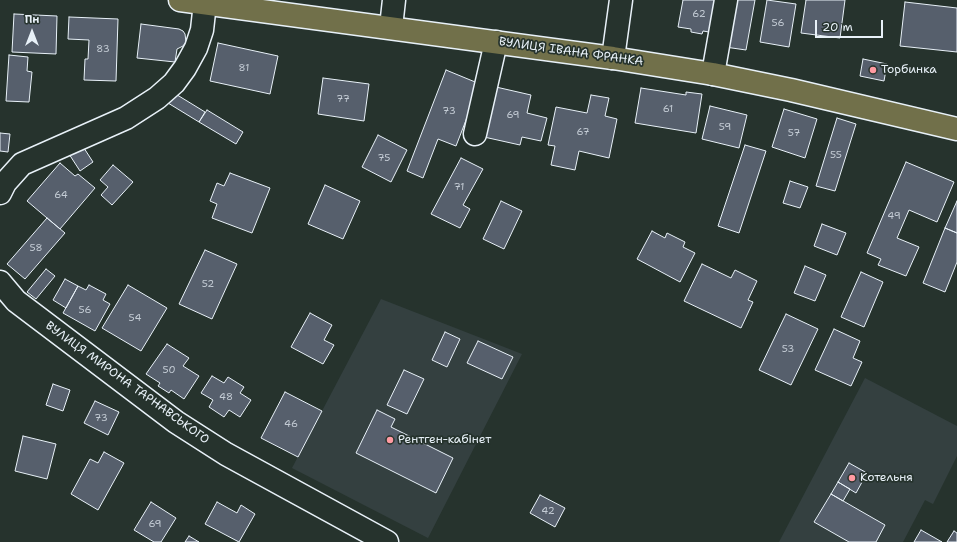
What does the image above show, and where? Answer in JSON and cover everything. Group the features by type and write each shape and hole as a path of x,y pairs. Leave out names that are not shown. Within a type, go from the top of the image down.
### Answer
{"main road":[{"name":"ВУЛИЦЯ ІВАНА ФРАНКА","path":"180,0 390,27 613,58 713,74 791,90 957,130"}],"street":[{"path":"390,27 394,0"},
{"path":"613,58 621,0"},
{"path":"713,74 726,0"},
{"path":"0,193 5,183 22,164 126,118 157,98 174,83 185,68 196,48 202,30 205,3"},
{"path":"475,134 496,42"},
{"name":"ВУЛИЦЯ МИРОНА ТАРНАВСЬКОГО","path":"0,282 8,305 176,422 226,454 387,542"}],"shaded area":[{"path":"381,299 522,354 428,538 292,468"},
{"path":"865,378 957,426 957,456 933,504 925,500 903,542 779,542"}],"building":[{"path":"683,0 720,0 715,33 703,31 702,34 691,32 691,29 678,27"},
{"path":"733,0 755,0 746,50 725,47"},
{"path":"767,0 796,4 789,47 760,42"},
{"path":"806,0 845,0 840,38 801,33"},
{"path":"905,2 957,8 957,52 900,46"},
{"path":"14,14 57,16 56,54 12,52"},
{"path":"69,17 118,19 116,81 84,80 85,59 88,59 89,40 68,39"},
{"path":"141,24 179,29 183,31 186,42 183,46 177,49 175,62 137,58"},
{"path":"218,43 278,56 270,94 210,81"},
{"path":"9,55 28,57 27,71 32,72 29,102 6,101"},
{"name":"Торбинка","path":"863,59 887,64 884,81 860,76"},
{"path":"446,70 480,84 456,146 438,139 423,178 407,171"},
{"path":"323,78 369,84 364,121 318,114"},
{"path":"496,87 531,95 527,113 547,118 541,141 522,137 520,145 484,137"},
{"path":"641,88 686,95 686,92 702,94 696,133 635,123"},
{"path":"174,93 205,112 199,122 168,103"},
{"path":"591,95 609,98 605,116 617,119 609,158 579,151 575,170 551,165 555,146 548,145 556,107 587,113"},
{"path":"710,106 747,115 739,148 702,139"},
{"path":"784,109 817,119 805,158 772,147"},
{"path":"207,110 243,132 236,144 199,122"},
{"path":"837,118 856,124 835,191 816,186"},
{"path":"0,133 10,134 8,152 0,151"},
{"path":"378,135 407,150 391,182 362,167"},
{"path":"82,145 93,162 80,171 69,154"},
{"path":"745,145 766,151 739,233 718,226"},
{"path":"461,158 483,169 463,205 470,209 460,228 431,214"},
{"path":"906,162 954,182 937,222 909,210 897,238 919,247 906,276 878,265 881,259 867,253"},
{"path":"60,163 75,176 78,174 95,188 60,229 27,201"},
{"path":"113,165 133,182 112,205 101,195 108,187 100,180"},
{"path":"230,173 270,188 252,233 212,218 217,204 210,201 217,183 224,186"},
{"path":"790,181 808,187 800,208 783,203"},
{"path":"325,185 360,201 343,239 308,224"},
{"path":"501,201 522,211 504,249 483,239"},
{"path":"957,201 957,233 945,228"},
{"path":"47,218 65,233 25,279 7,264"},
{"path":"822,224 846,233 837,255 814,246"},
{"path":"945,228 957,233 957,262 945,292 923,283"},
{"path":"652,231 665,238 667,233 685,242 683,247 695,253 680,282 637,259"},
{"path":"205,250 237,264 212,319 179,304"},
{"path":"702,264 731,278 735,270 757,281 748,300 753,302 741,328 684,301"},
{"path":"805,266 826,275 815,301 794,293"},
{"path":"46,269 55,276 36,299 27,292"},
{"path":"861,272 883,282 864,327 841,317"},
{"path":"65,279 78,286 66,308 53,300"},
{"path":"89,285 106,294 103,300 110,304 95,331 63,313 78,286 86,290"},
{"path":"128,285 167,308 141,351 102,328"},
{"path":"310,313 332,325 324,340 334,345 323,364 291,347"},
{"path":"786,314 818,329 791,385 759,370"},
{"path":"834,329 860,341 853,358 862,362 851,386 815,370"},
{"path":"445,332 460,339 447,367 432,360"},
{"path":"478,341 513,357 502,379 467,363"},
{"path":"167,344 189,358 183,366 199,376 184,399 171,390 169,393 158,386 160,383 146,374"},
{"path":"404,370 424,379 407,414 387,405"},
{"path":"212,376 224,383 228,377 244,387 240,393 251,400 240,417 229,410 224,417 209,407 213,400 201,393"},
{"path":"53,384 70,390 63,411 46,405"},
{"path":"285,392 322,411 298,457 261,438"},
{"path":"95,401 119,412 108,435 84,423"},
{"name":"Рентген-кабінет","path":"377,410 395,419 391,427 453,458 436,493 356,453"},
{"path":"23,436 56,444 47,479 15,471"},
{"path":"104,452 124,463 98,510 71,494 90,459 98,463"},
{"name":"Котельня","path":"849,463 867,473 856,493 838,482"},
{"path":"838,482 850,489 843,501 831,494"},
{"path":"831,494 885,525 876,542 849,542 814,522"},
{"path":"540,495 565,508 555,527 530,513"},
{"path":"151,502 176,518 161,542 154,542 134,530"},
{"path":"217,502 237,513 241,505 255,514 239,542 205,524"},
{"path":"921,530 942,542 914,542"},
{"path":"954,531 957,533 957,542 947,542"},
{"path":"189,536 199,542 185,542"}],"place":[{"name":"Торбинка","path":"873,70"},
{"name":"Рентген-кабінет","path":"390,440"},
{"name":"Котельня","path":"852,478"}]}
